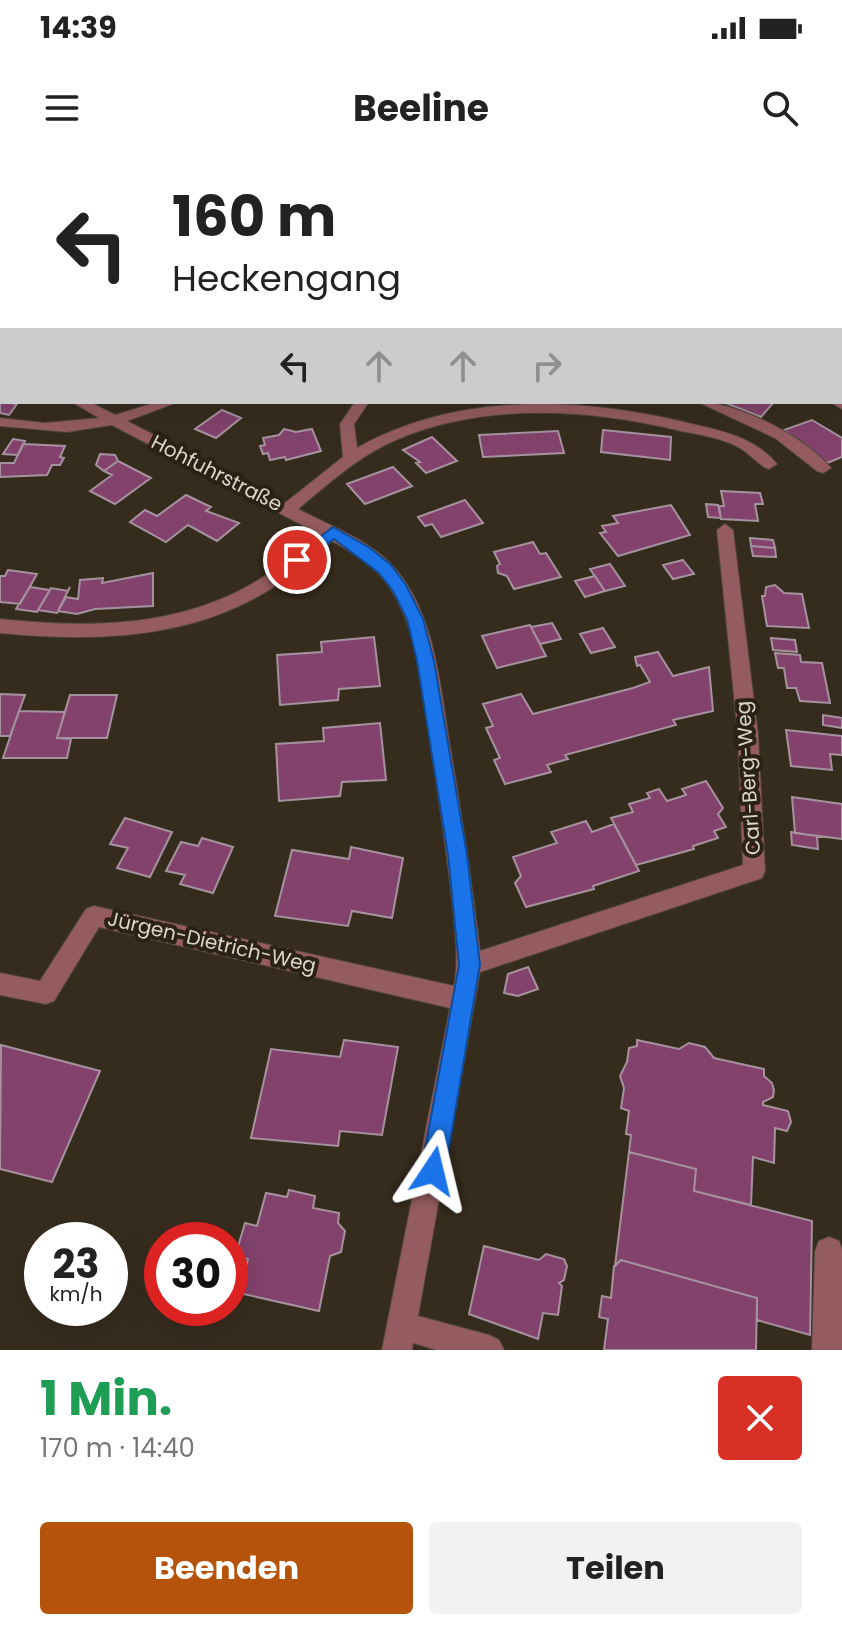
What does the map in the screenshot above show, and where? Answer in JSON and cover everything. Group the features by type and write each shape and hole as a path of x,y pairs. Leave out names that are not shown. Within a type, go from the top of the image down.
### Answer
{"street":[{"name":"Hohfuhrstraße","path":"83,404 365,551 385,569 400,589 415,619 426,661 458,855 470,965 399,1338 489,1350"},
{"path":"0,422 66,428 117,422 166,404"},
{"path":"350,456 347,424 361,404"},
{"path":"710,404 780,435 823,468"},
{"path":"288,509 350,456 427,422 491,413 551,409 633,415 745,445 769,464"},
{"name":"Carl-Berg-Weg","path":"470,965 754,871 748,735 725,530"},
{"path":"0,626 92,633 138,630 174,622 253,591 333,532"},
{"name":"Jürgen-Dietrich-Weg","path":"0,984 46,993 94,916 465,1000"},
{"path":"827,1350 829,1251"}],"building":[{"path":"0,404 17,404 9,415 0,413"},
{"path":"728,404 772,404 761,417"},
{"path":"222,410 241,418 216,438 195,429"},
{"path":"812,420 842,438 842,457 827,463 784,430"},
{"path":"284,429 296,432 312,429 321,451 286,460 285,457 270,460 268,453 263,454 260,446 265,445 263,438 279,435"},
{"path":"603,430 671,437 670,460 601,452"},
{"path":"558,431 564,453 483,457 479,435"},
{"path":"432,437 457,461 426,473 416,463 420,462 403,450"},
{"path":"13,439 25,441 18,455 3,454"},
{"path":"23,444 65,446 60,457 64,458 60,465 52,465 47,475 0,477 0,463 14,463"},
{"path":"100,454 115,455 118,461 104,471 96,465"},
{"path":"118,461 151,478 115,504 90,491 112,475 104,471"},
{"path":"393,467 412,486 365,504 347,484"},
{"path":"721,491 760,493 763,504 755,504 758,521 721,519 719,506 724,506"},
{"path":"186,495 211,507 206,511 239,523 217,541 188,525 166,542 130,522 145,510 157,516"},
{"path":"465,500 483,523 441,537 432,524 425,526 418,517"},
{"path":"706,504 718,505 721,518 708,517"},
{"path":"671,505 690,535 618,556 600,533 606,532 602,526 618,523 613,516"},
{"path":"750,538 773,540 775,548 751,546"},
{"path":"533,542 540,554 546,553 561,577 514,589 507,576 498,573 497,566 500,564 494,552"},
{"path":"751,546 775,548 776,557 753,556"},
{"path":"683,560 694,574 673,579 663,565"},
{"path":"610,564 625,586 605,591 590,569"},
{"path":"8,570 37,574 20,604 0,602 0,576 5,576"},
{"path":"153,573 153,606 95,609 77,614 58,611 66,597 78,599 80,580 103,578 102,583"},
{"path":"595,576 605,591 585,597 575,581"},
{"path":"775,585 784,593 802,594 809,628 767,626 762,596 765,596 766,587"},
{"path":"30,587 50,590 37,612 16,609"},
{"path":"51,588 68,591 57,613 38,610"},
{"path":"552,623 561,639 540,644 531,627"},
{"path":"530,625 546,656 497,668 482,636"},
{"path":"603,628 615,647 591,653 580,634"},
{"path":"374,637 380,686 339,689 338,700 280,705 277,655 322,652 321,642"},
{"path":"771,638 795,640 797,652 773,650"},
{"path":"658,652 673,676 709,667 713,711 673,720 676,725 565,755 568,759 547,765 551,772 505,784 494,760 500,758 486,728 493,726 483,704 521,694 533,714 633,688 650,682 640,665 637,666 635,657"},
{"path":"775,653 800,655 801,662 822,663 830,703 800,701 796,688 787,688 784,668 778,668"},
{"path":"0,694 25,695 10,736 0,736"},
{"path":"70,695 117,695 107,738 57,738"},
{"path":"19,711 65,712 57,738 71,739 67,758 3,758"},
{"path":"823,715 842,718 842,728 823,725"},
{"path":"380,723 386,780 342,782 340,796 279,801 276,744 324,741 323,728"},
{"path":"786,730 842,736 842,755 830,754 832,770 791,766"},
{"path":"706,781 723,808 718,814 726,827 714,831 718,838 693,846 694,849 636,865 611,818 633,812 629,804 650,798 647,793 659,789 667,801 686,795 682,789"},
{"path":"792,797 842,804 842,839 795,833"},
{"path":"125,818 172,832 150,877 117,868 128,848 110,844"},
{"path":"586,821 592,832 614,824 639,871 593,886 594,889 526,907 515,883 521,876 513,857 557,843 551,832"},
{"path":"791,832 817,836 818,849 792,845"},
{"path":"202,838 233,847 213,893 180,884 185,875 166,871 181,842 198,846"},
{"path":"351,847 403,858 392,918 352,911 348,926 275,916 292,850 349,859"},
{"path":"528,967 538,989 518,996 504,993 508,974"},
{"path":"344,1040 398,1047 382,1135 340,1131 338,1146 251,1138 271,1049 340,1057"},
{"path":"637,1040 679,1049 689,1043 705,1047 714,1058 764,1069 764,1076 772,1083 774,1090 773,1097 763,1105 788,1111 791,1122 787,1131 775,1128 774,1163 753,1157 751,1205 694,1191 696,1169 629,1152 631,1135 626,1134 629,1111 621,1108 624,1088 620,1076 629,1048 637,1046"},
{"path":"1,1045 100,1071 52,1182 0,1169"},
{"path":"629,1152 696,1169 694,1191 812,1221 810,1335 757,1320 757,1298 621,1260 615,1266"},
{"path":"289,1190 315,1196 313,1208 339,1213 338,1223 345,1231 341,1252 330,1256 319,1311 248,1295 248,1224 257,1226 266,1193 287,1197"},
{"path":"484,1246 539,1260 546,1254 564,1259 567,1266 564,1280 559,1283 562,1286 558,1315 543,1313 538,1339 469,1314"},
{"path":"621,1260 757,1298 756,1350 604,1350 608,1319 599,1317 602,1296 611,1298 614,1266"}],"route":[{"path":"297,560 333,532 365,551 385,569 400,589 415,619 426,661 458,855 470,965 433,1171"}]}
